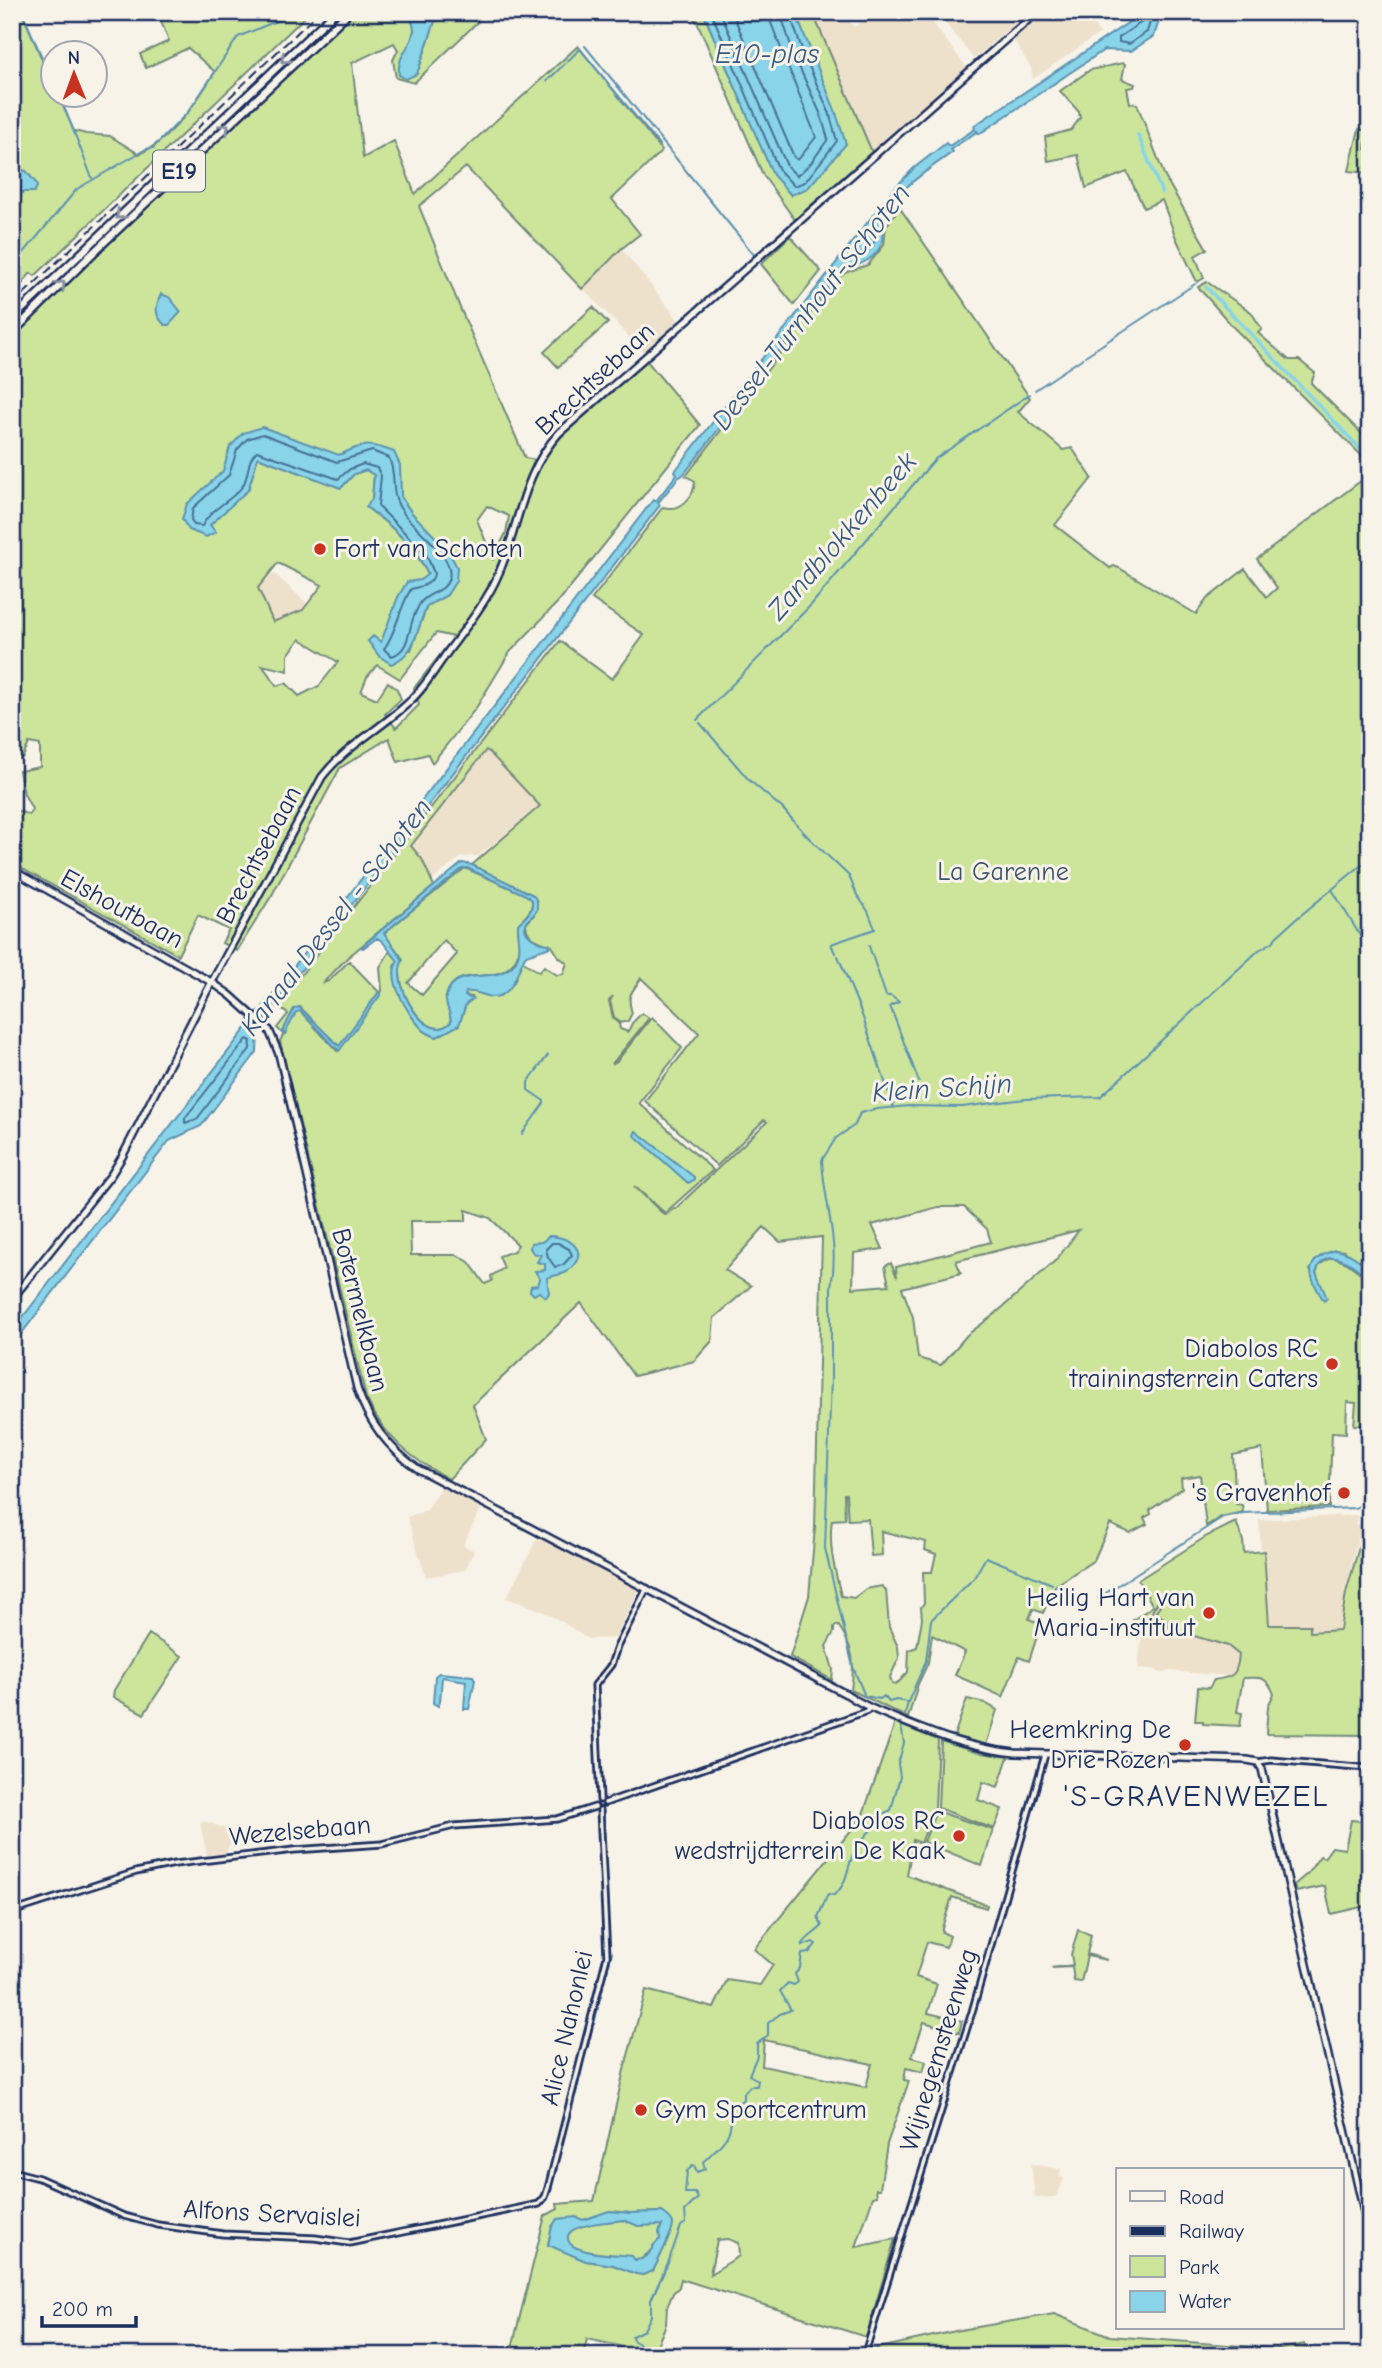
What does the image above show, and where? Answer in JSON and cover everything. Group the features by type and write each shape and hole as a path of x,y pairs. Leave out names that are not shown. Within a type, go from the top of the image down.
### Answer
{"highway":[{"name":"E19","path":"12,318 334,12"},
{"name":"E19","path":"12,333 117,230 349,12"}],"main road":[{"name":"Brechtsebaan","path":"12,1299 111,1175 322,777 338,758 415,696 488,596 505,559 527,485 537,462 554,439 1037,12"},
{"name":"Elshoutbaan","path":"12,870 213,983"},
{"name":"Botermelkbaan","path":"213,983 263,1025 277,1045 357,1388 375,1427 391,1447 418,1469 886,1715"},
{"name":"Botermelkbaan","path":"845,1693 869,1709 970,1746 1006,1752 1258,1762"},
{"path":"1258,1762 1262,1769 1370,2238"}],"street":[{"path":"600,1800 595,1685 611,1665 617,1647 647,1589"},
{"path":"605,1803 869,1709"},
{"name":"Wijnegemsteenweg","path":"864,2356 972,2012 1045,1754"},
{"path":"1258,1762 1271,1760 1370,1768"},
{"path":"600,1800 605,1803"},
{"path":"600,1800 595,1807 600,1810 605,1808 605,1803"},
{"name":"Wezelsebaan","path":"12,1912 136,1872 175,1864 294,1850 382,1844 454,1826 557,1819 595,1807"},
{"name":"Alice Nahonlei","path":"537,2206 546,2194 607,1956 600,1810"},
{"name":"Alfons Servaislei","path":"12,2171 39,2178 124,2216 158,2225 223,2234 315,2238 349,2243 537,2206"}],"shaded area":[{"path":"822,12 859,12 849,21 854,27 873,12 925,12 967,68 872,152 815,18"},
{"path":"936,12 1028,12 974,59"},
{"path":"1043,12 1082,12 1100,33 1033,79 1031,68 1013,39"},
{"path":"622,249 680,322 644,353 579,284"},
{"path":"275,574 310,606 305,612 271,623 264,609 256,579"},
{"path":"486,750 540,806 478,856 461,857 428,884 411,846"},
{"path":"442,1486 482,1507 463,1545 474,1551 465,1570 426,1577 407,1517 427,1510"},
{"path":"1356,1515 1360,1530 1346,1588 1340,1630 1310,1632 1310,1625 1269,1625 1259,1520"},
{"path":"538,1537 639,1590 615,1638 588,1639 535,1608 506,1598"},
{"name":"Heilig Hart van Maria-instituut","path":"1226,1552 1243,1677 1168,1671 1164,1673 1138,1668 1142,1633 1163,1592"},
{"path":"204,1821 235,1832 226,1853 207,1855 200,1824"},
{"path":"1031,2164 1061,2169 1059,2176 1064,2178 1057,2197 1035,2198"}],"green space":[{"path":"12,12 22,12 38,50 38,108 64,108 74,131 110,136 139,154 162,140 172,130 191,108 215,72 188,48 146,68 140,54 169,41 157,12 310,12 35,276 31,273 12,296"},
{"path":"353,12 405,12 415,26 411,41 420,66 435,21 457,12 488,12 414,83 396,78 393,60 398,50 394,43 352,63 363,158 394,141 415,194 578,46 662,151 612,199 640,234 621,249 582,289 466,167 419,206 525,458 542,461 561,437 647,361 700,425 559,601 510,652 476,708 432,763 428,754 398,762 389,738 340,768 272,895 237,951 222,943 229,930 198,915 178,955 12,863 12,812 16,810 29,815 32,809 24,794 19,771 40,767 40,745 29,743 23,757 12,762 12,337 99,251","holes":["230,447 339,456 356,448 400,485 401,497 411,512 447,595 427,606 411,650 368,641 381,642 407,596 428,575 409,546 366,507 372,499 374,475 366,470 354,474 341,488 258,457 248,490 222,511 210,525 217,480 224,471","487,506 509,516 506,533 493,559 477,520","278,563 322,585 303,610 273,622 258,588","436,633 454,637 414,688 419,705 396,728 385,714 401,699 397,689 388,682 377,699 361,692 367,677 377,665 400,679","300,639 338,662 319,686 299,696 286,683 277,686 262,665 288,671 288,655"]},
{"path":"690,12 703,12 773,174 791,195 810,52 795,12 810,12 813,15 812,12 822,12 815,18 872,152 795,220 763,175 698,24"},
{"path":"1123,63 1122,79 1135,84 1134,87 1127,88 1130,103 1137,104 1165,177 1207,249 1195,256 1204,278 1197,282 1162,200 1144,208 1127,172 1086,188 1078,155 1048,161 1045,137 1071,130 1080,118 1079,112 1060,91 1090,70"},
{"path":"1359,129 1368,131 1365,149 1370,150 1370,173 1349,171"},
{"name":"La Garenne","path":"900,208 1030,398 1018,412 1063,450 1072,448 1092,478 1055,525 1110,568 1119,568 1196,614 1207,599 1245,569 1267,597 1277,588 1257,559 1370,474 1370,1269 1344,1251 1335,1250 1310,1270 1318,1279 1316,1273 1319,1265 1332,1257 1347,1263 1370,1280 1370,1307 1364,1313 1370,1317 1370,1425 1354,1425 1356,1403 1347,1402 1346,1433 1332,1432 1329,1507 1267,1510 1262,1449 1233,1455 1236,1504 1242,1505 1243,1512 1221,1517 1206,1526 1200,1475 1181,1478 1182,1488 1150,1510 1151,1514 1144,1518 1147,1524 1130,1533 1110,1524 1094,1560 1055,1586 1043,1613 1033,1609 1029,1619 1041,1624 1029,1661 1019,1657 1003,1697 955,1675 965,1652 932,1635 928,1663 918,1684 908,1718 851,1690 852,1656 838,1625 834,1627 826,1646 833,1669 832,1680 790,1657 809,1596 815,1528 822,1237 780,1242 764,1227 725,1270 751,1286 714,1318 712,1341 694,1361 634,1376 581,1303 473,1405 486,1439 449,1479 400,1446 381,1424 366,1398 280,1041 296,1011 300,1011 337,1051 382,991 380,967 390,951 398,961 394,966 399,987 412,1017 427,1032 437,1037 460,1022 466,1004 472,997 465,996 466,992 474,991 493,996 514,982 522,961 539,972 544,966 557,975 563,974 567,963 552,946 535,939 527,929 526,924 534,915 533,895 472,865 540,806 489,752 486,750 411,846 422,859 434,886 347,958 323,983 329,981 349,961 379,992 339,1047 300,1007 294,1009 282,1033 277,1028 288,1014 277,1006 560,641 612,679 644,635 592,599 663,507 681,505 689,498 695,481 686,476 838,278 868,265 884,245 886,226","holes":["641,978 699,1033 645,1101 717,1166 764,1120 767,1122 666,1215 634,1186 665,1213 713,1170 639,1103 682,1048 652,1017 612,1064 649,1018 642,1013 632,1023 628,1032 620,1029 613,1018 609,1001 613,996 610,1001 614,1017 620,1023 628,1021 632,1013 630,997","938,1207 964,1207 987,1229 991,1242 896,1267 897,1277 891,1263 885,1266 889,1285 853,1288 854,1253 883,1249 872,1225","466,1210 490,1218 518,1245 514,1251 499,1256 504,1268 491,1276 492,1281 485,1284 469,1262 457,1255 411,1255 410,1221 466,1221","1079,1230 1056,1260 967,1335 941,1365 918,1358 913,1317 902,1288 961,1273 956,1261","846,1494 848,1520 868,1519 871,1556 882,1555 881,1531 926,1542 925,1550 936,1554 932,1572 923,1572 924,1603 921,1607 922,1619 917,1647 909,1650 908,1672 896,1685 892,1684 890,1677 899,1658 898,1647 889,1627 886,1590 882,1586 866,1589 854,1598 841,1596 834,1568 832,1520 845,1519"]},
{"path":"790,236 821,271 794,305 761,264"},
{"path":"1207,282 1251,312 1262,329 1258,333 1289,360 1299,360 1315,373 1311,383 1370,442 1370,465 1368,466 1365,459 1234,328 1198,287"},
{"path":"593,307 608,323 558,367 544,352"},
{"path":"465,868 532,900 530,911 518,924 520,948 513,964 504,971 460,979 452,985 447,995 451,1022 441,1028 422,1020 413,1009 401,982 400,969 403,959 384,933","holes":["444,940 457,954 422,995 408,983"]},
{"path":"1370,1508 1370,1765 1368,1735 1266,1734 1268,1706 1274,1694 1269,1684 1259,1678 1243,1678 1237,1712 1242,1713 1240,1726 1195,1721 1198,1687 1209,1688 1214,1680 1233,1674 1239,1655 1228,1646 1170,1629 1167,1621 1156,1612 1165,1596 1162,1594 1141,1632 1133,1620 1153,1606 1138,1580 1207,1536 1236,1522 1244,1553 1264,1551 1269,1625 1310,1625 1310,1632 1340,1630 1346,1593"},
{"path":"149,1634 182,1656 144,1714 113,1697 114,1690"},
{"path":"967,1699 985,1703 997,1710 986,1745 954,1736"},
{"path":"895,1723 938,1740 935,1807 921,1843 913,1840 907,1875 987,1905 986,1908 952,1897 942,1928 942,1932 950,1936 946,1947 927,1942 916,1977 937,1984 928,2013 962,2021 959,2033 924,2022 912,2057 926,2061 923,2072 906,2068 904,2080 909,2081 887,2144 880,2189 876,2189 877,2196 873,2197 856,2247 895,2239 866,2337 681,2279 667,2307 666,2324 653,2356 621,2356 622,2350 619,2346 587,2339 583,2356 510,2356 545,2216 558,2209 557,2204 594,2201 624,2070 646,1990 714,2008 727,1980 760,1985 773,1965 754,1949 862,1817","holes":["764,2040 872,2064 866,2087 762,2066","609,2211 662,2212 671,2220 671,2232 653,2271 642,2275 613,2265 586,2261 548,2244 556,2222 583,2221","728,2239 738,2243 739,2256 710,2274 717,2240"]},
{"path":"941,1741 975,1752 1008,1757 998,1787 983,1782 978,1800 1002,1809 994,1829 938,1808"},
{"name":"Diabolos RC wedstrijdterrein De Kaak","path":"936,1811 993,1830 982,1866 924,1842"},
{"path":"1351,1820 1370,1822 1370,1905 1331,1914 1325,1886 1296,1892 1294,1885 1307,1874 1320,1856 1324,1858 1332,1847 1345,1849"},
{"path":"1078,1930 1091,1935 1087,1954 1107,1960 1087,1956 1081,1982 1074,1981 1072,1967 1051,1968 1073,1965 1071,1955"},
{"path":"624,2220 662,2225 660,2239 640,2260 582,2250 568,2241 568,2235 580,2227"},
{"path":"1054,2314 1110,2336 1281,2349 1304,2344 1313,2356 867,2356 870,2350 960,2330"}],"water":[{"path":"405,12 457,12 435,21 417,74 406,79 399,75 399,65 414,29"},
{"name":"E10-plas","path":"703,12 795,12 846,144 808,188 791,195 773,175"},
{"path":"1144,12 1162,12 1154,36 1131,51 1104,50 979,134 977,131 951,149 953,152 896,197 884,215 879,249 865,262 840,272 684,474 658,503 660,505 256,1026 257,1052 201,1126 169,1141 12,1346 12,1331 250,1023 254,1013 258,1013 653,500 656,501 677,474 675,471 891,192 914,168 946,143 949,146 975,129 974,126"},
{"path":"12,167 26,171 37,187 34,192 22,192 18,206 12,211 12,198 19,186 12,180"},
{"path":"161,294 169,297 181,312 169,325 165,325 157,314"},
{"path":"262,427 339,455 366,446 394,452 400,465 401,497 411,512 447,549 457,567 456,581 447,595 427,606 415,640 400,660 391,664 379,656 368,641 373,636 381,642 398,597 407,582 420,580 428,574 402,537 366,507 372,499 374,475 366,470 354,474 341,488 258,457 248,490 210,525 216,532 206,537 189,530 182,519 187,504 223,471 230,447 243,433"},
{"path":"462,863 472,865 533,895 537,901 537,910 526,924 526,932 550,947 526,955 514,981 500,996 466,992 465,996 473,999 466,1004 459,1025 437,1037 422,1029 405,1006 394,977 398,961 382,941 377,938 361,947","holes":["467,868 532,900 532,908 518,924 519,947 516,961 509,969 500,973 468,977 451,986 446,996 451,1022 441,1028 431,1026 421,1019 405,996 400,970 403,960 384,933 462,869"]},
{"path":"379,992 381,994 339,1051 300,1011 296,1012 285,1034 282,1033 294,1009 299,1007 339,1046"},
{"path":"636,1131 694,1177 694,1180 688,1183 634,1135"},
{"path":"549,1236 571,1242 578,1251 578,1257 566,1272 547,1278 549,1293 546,1297 539,1292 534,1295 530,1291 531,1286 538,1285 540,1279 535,1271 545,1270 545,1264 537,1262 541,1255 533,1253 530,1248 531,1243 542,1242"},
{"path":"1335,1250 1350,1255 1370,1269 1370,1280 1344,1261 1326,1259 1319,1265 1316,1273 1327,1298 1324,1301 1311,1270 1317,1259"},
{"path":"439,1673 473,1676 475,1680 469,1709 464,1709 466,1681 442,1677 440,1702 438,1706 433,1703 435,1676"},
{"path":"609,2211 662,2212 671,2219 673,2227 653,2271 643,2275 613,2265 586,2261 548,2245 552,2227 557,2219 576,2217 583,2220","holes":["624,2220 638,2226 662,2225 660,2239 643,2259 638,2260 632,2256 584,2250 572,2245 568,2238 570,2232 575,2229 592,2224"]}],"waterway":[{"path":"22,12 38,48"},
{"path":"12,267 77,189 146,149 153,148 189,111 238,37 298,12"},
{"path":"585,46 755,256"},
{"path":"547,81 580,49 660,146"},
{"path":"64,108 92,178"},
{"path":"1138,135 1162,193"},
{"name":"Zandblokkenbeek","path":"1085,356 1195,284"},
{"path":"1206,287 1370,459"},
{"name":"Zandblokkenbeek","path":"1035,390 1083,358"},
{"name":"Zandblokkenbeek","path":"697,720 811,605 935,459 1030,394"},
{"name":"Zandblokkenbeek","path":"700,723 749,780 782,808 849,876 875,929 831,944 835,953"},
{"name":"Klein Schijn","path":"864,1694 853,1667 825,1548 834,1254 822,1160 836,1138 855,1125 860,1113 877,1109 909,1106 962,1107 1025,1099 1100,1097 1259,950 1273,942 1295,920 1370,858"},
{"path":"1333,891 1370,952"},
{"name":"Zandblokkenbeek","path":"869,946 886,996 899,1002 890,1006 919,1082"},
{"name":"Zandblokkenbeek","path":"838,956 861,1012 894,1108"},
{"path":"522,1134 544,1103 528,1090 528,1082 548,1055"},
{"path":"1370,1055 1368,1128 1370,1127"},
{"path":"1166,1554 1223,1517 1243,1513 1355,1508 1360,1505 1370,1469"},
{"path":"1098,1598 1165,1555"},
{"path":"908,1702 926,1661 931,1620 974,1578 986,1557 1052,1584"},
{"path":"1060,1587 1087,1600"},
{"name":"Klein Schijn","path":"865,1696 880,1699 884,1696 889,1702 908,1702 905,1715"},
{"name":"Klein Schijn","path":"638,2356 635,2351 639,2344 632,2336 644,2330 651,2316 651,2300 681,2226 686,2223 685,2211 698,2198 695,2193 685,2193 687,2171 694,2165 697,2172 705,2169 703,2162 721,2145 728,2134 731,2108 744,2099 744,2093 750,2086 757,2086 758,2080 749,2075 757,2056 757,2044 768,2035 768,2023 791,2010 780,1991 788,1983 794,1985 798,1982 795,1974 800,1968 802,1954 809,1953 816,1944 813,1942 802,1946 822,1926 818,1917 828,1894 834,1895 839,1891 855,1850 874,1826 877,1817 891,1810 900,1777 898,1764 904,1743 901,1726"},
{"path":"609,1964 612,1952"},
{"path":"607,1972 608,1968"},
{"path":"603,1984 606,1974"},
{"path":"601,1996 603,1987"},
{"path":"594,2024 598,2007"},
{"path":"590,2038 592,2028"},
{"path":"585,2055 589,2043"},
{"path":"580,2078 583,2063"},
{"path":"578,2086 579,2080"},
{"path":"576,2094 577,2088"},
{"path":"552,2185 557,2168"},
{"path":"550,2194 552,2188"}],"railway":[{"path":"12,305 319,12"}],"place":[{"name":"Fort van Schoten","path":"320,549"},
{"name":"Diabolos RC trainingsterrein Caters","path":"1332,1364"},
{"name":"'s Gravenhof","path":"1344,1493"},
{"name":"Heilig Hart van Maria-instituut","path":"1209,1613"},
{"name":"Heemkring De Drie Rozen","path":"1185,1745"},
{"name":"Diabolos RC wedstrijdterrein De Kaak","path":"959,1836"},
{"name":"Gym Sportcentrum","path":"641,2110"}],"district":[{"name":"'S-GRAVENWEZEL","path":"1196,1796"}],"water label":[{"name":"Dessel-Turnhout-Schoten","path":"811,307"},
{"name":"Kanaal Dessel - Schoten","path":"336,917"}]}
